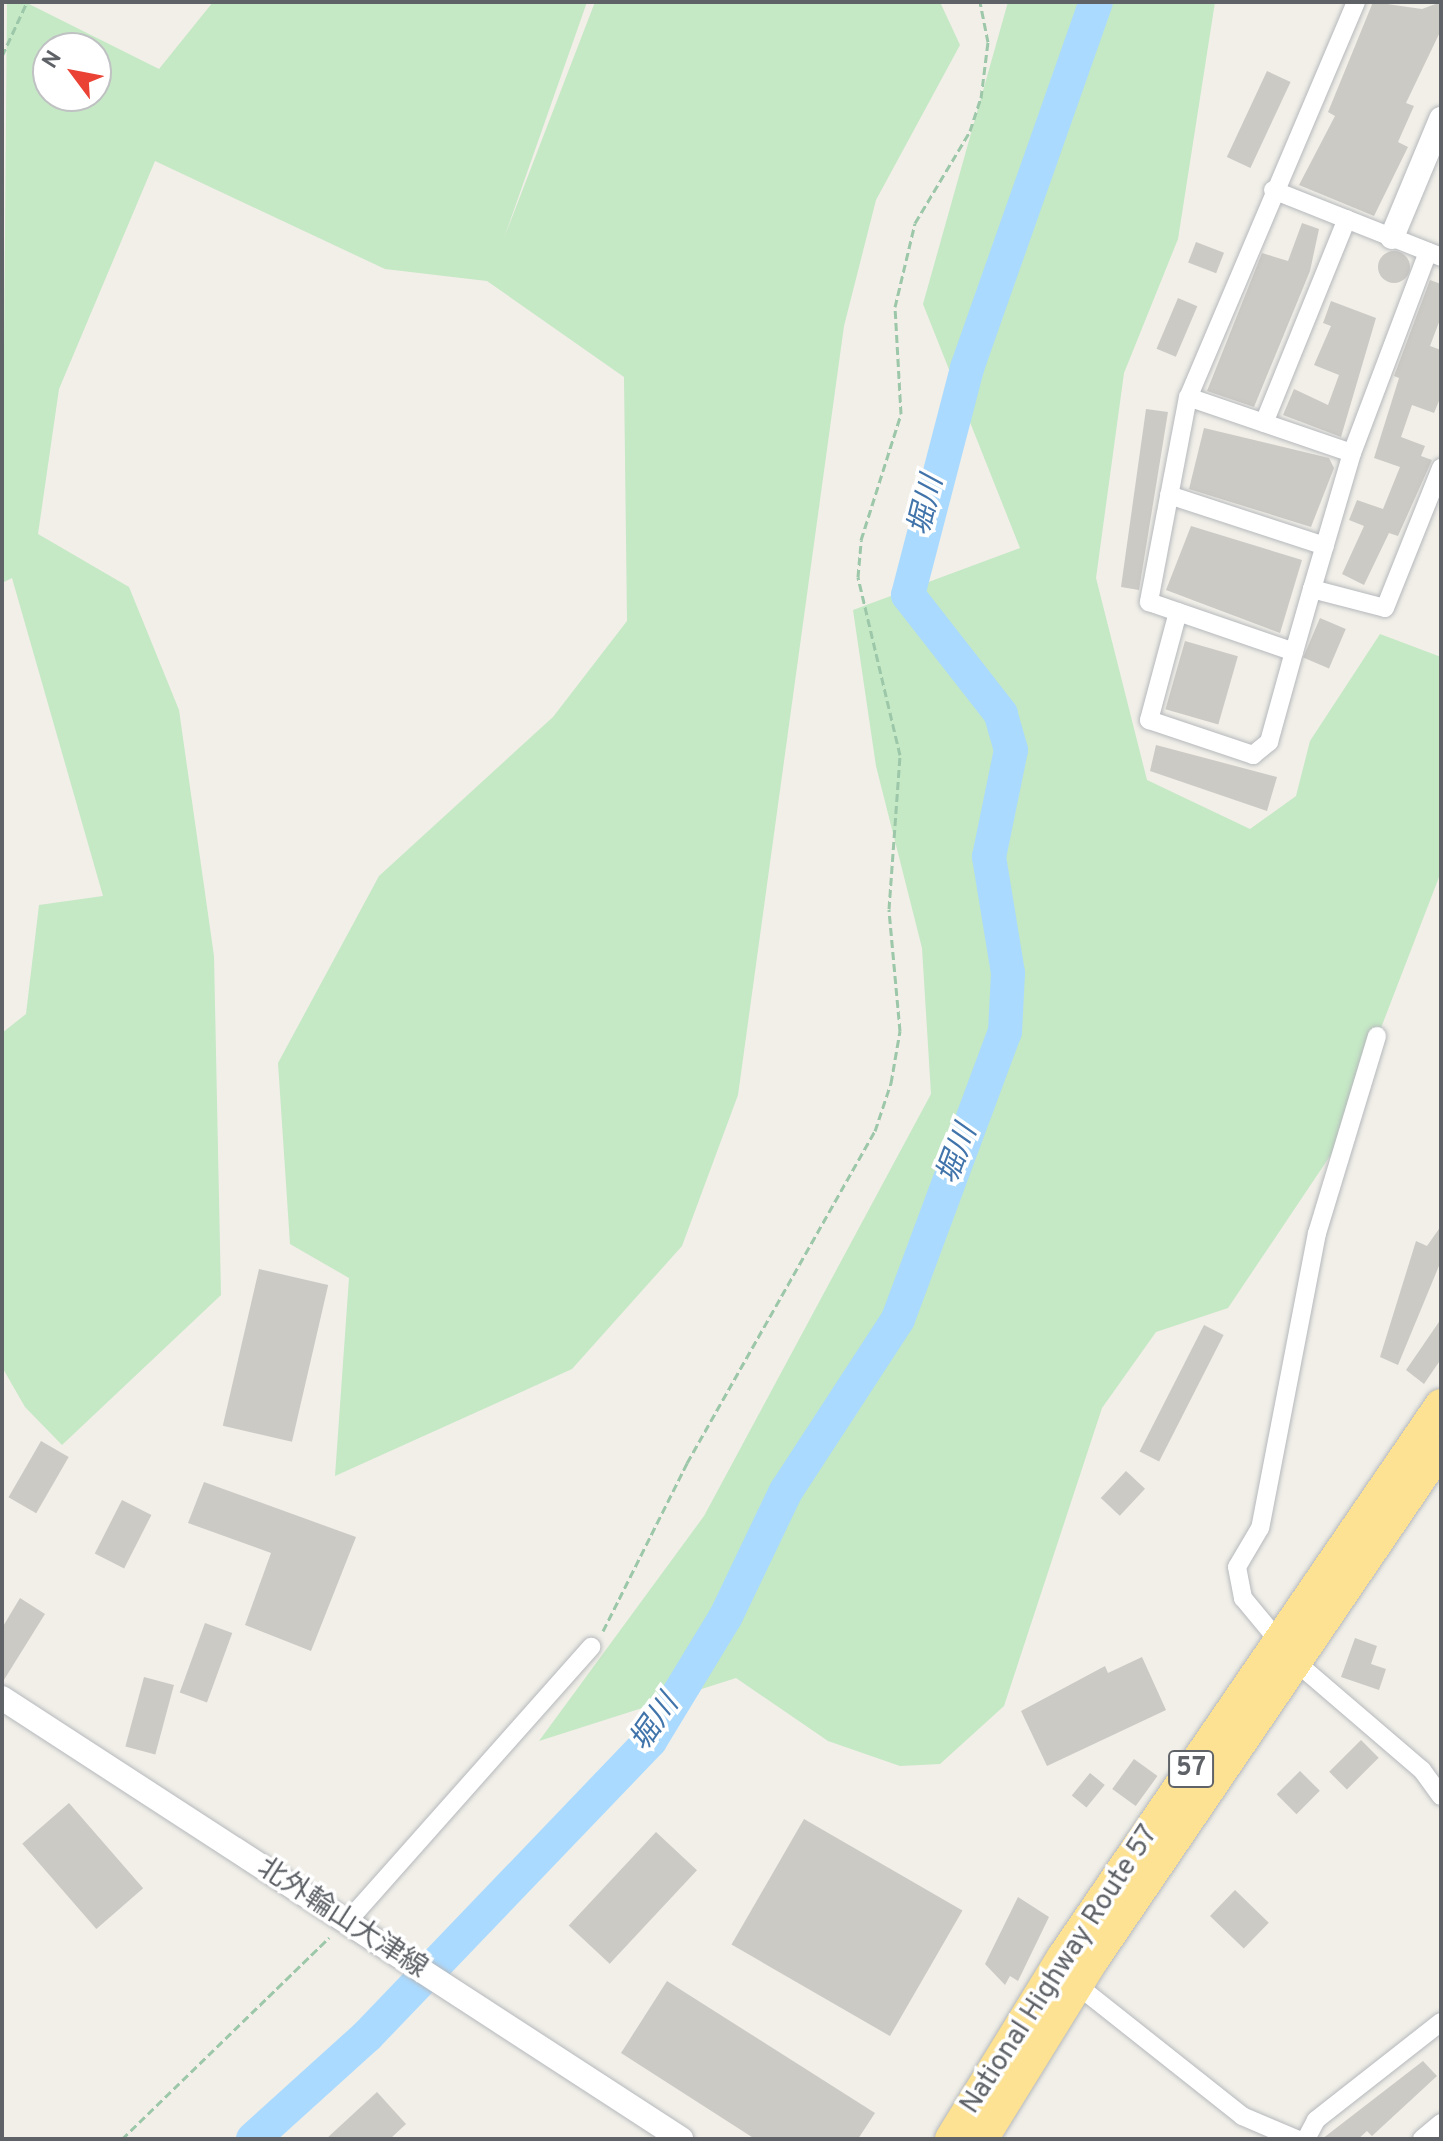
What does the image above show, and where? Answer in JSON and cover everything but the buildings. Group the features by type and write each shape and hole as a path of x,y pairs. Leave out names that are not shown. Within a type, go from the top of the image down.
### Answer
{"highway":[{"name":"National Highway Route 57","path":"982,2139 1441,1405"},
{"name":"National Highway Route 57","path":"951,2139 1063,1957 1441,1448"}],"main road":[{"path":"1392,237 1441,119"},
{"name":"北外輪山大津線","path":"2,1698 681,2139"}],"street":[{"path":"1294,652 1149,602 1188,397 1273,190 1356,2"},
{"path":"1178,612 1149,720 1253,755 1269,742 1352,453 1435,255 1273,190"},
{"path":"1264,423 1347,219"},
{"path":"1188,397 1352,453"},
{"path":"1312,589 1385,608 1391,603 1441,468"},
{"path":"1169,495 1325,546"},
{"path":"1377,1036 1317,1233 1260,1528 1237,1567 1243,1598 1288,1651 1422,1770 1441,1796"},
{"path":"347,1922 591,1647"},
{"path":"1077,1985 1242,2116 1296,2139"},
{"path":"1306,2139 1316,2120 1441,2022"},
{"path":"1422,2139 1441,2123"}],"path":[{"path":"2,56 27,2"},
{"path":"591,1647 633,1583 687,1463 828,1219 891,1083 900,1031 889,909 900,755 858,577 861,540 901,414 895,307 915,223 970,131 981,98 988,42 980,2"},
{"path":"122,2139 347,1922"}],"green space":[{"path":"7,2 25,2 85,32 32,32 32,112 112,112 112,46 159,69 213,2 587,2 504,238 595,2 940,2 960,45 876,200 844,326 738,1095 682,1246 572,1369 335,1476 349,1278 290,1244 278,1063 379,876 553,717 627,621 624,377 487,281 385,269 155,161 59,389 38,534 129,587 179,710 214,956 221,1295 62,1445 25,1407 2,1367 2,1033 26,1014 39,905 103,896 12,578 2,583"},
{"path":"1008,2 1215,2 1178,239 1124,373 1096,578 1147,780 1250,829 1296,796 1310,741 1380,634 1441,657 1441,872 1334,1150 1228,1308 1156,1332 1102,1408 1004,1706 940,1764 900,1766 828,1741 736,1678 539,1741 704,1516 931,1094 922,948 876,766 853,610 1020,548 923,304"}],"waterway":[{"name":"堀川","path":"253,2139 367,2036 650,1741 726,1616 786,1491 898,1319 1005,1032 1008,973 989,857 1011,750 1001,714 908,595 967,368 1096,2"}]}
